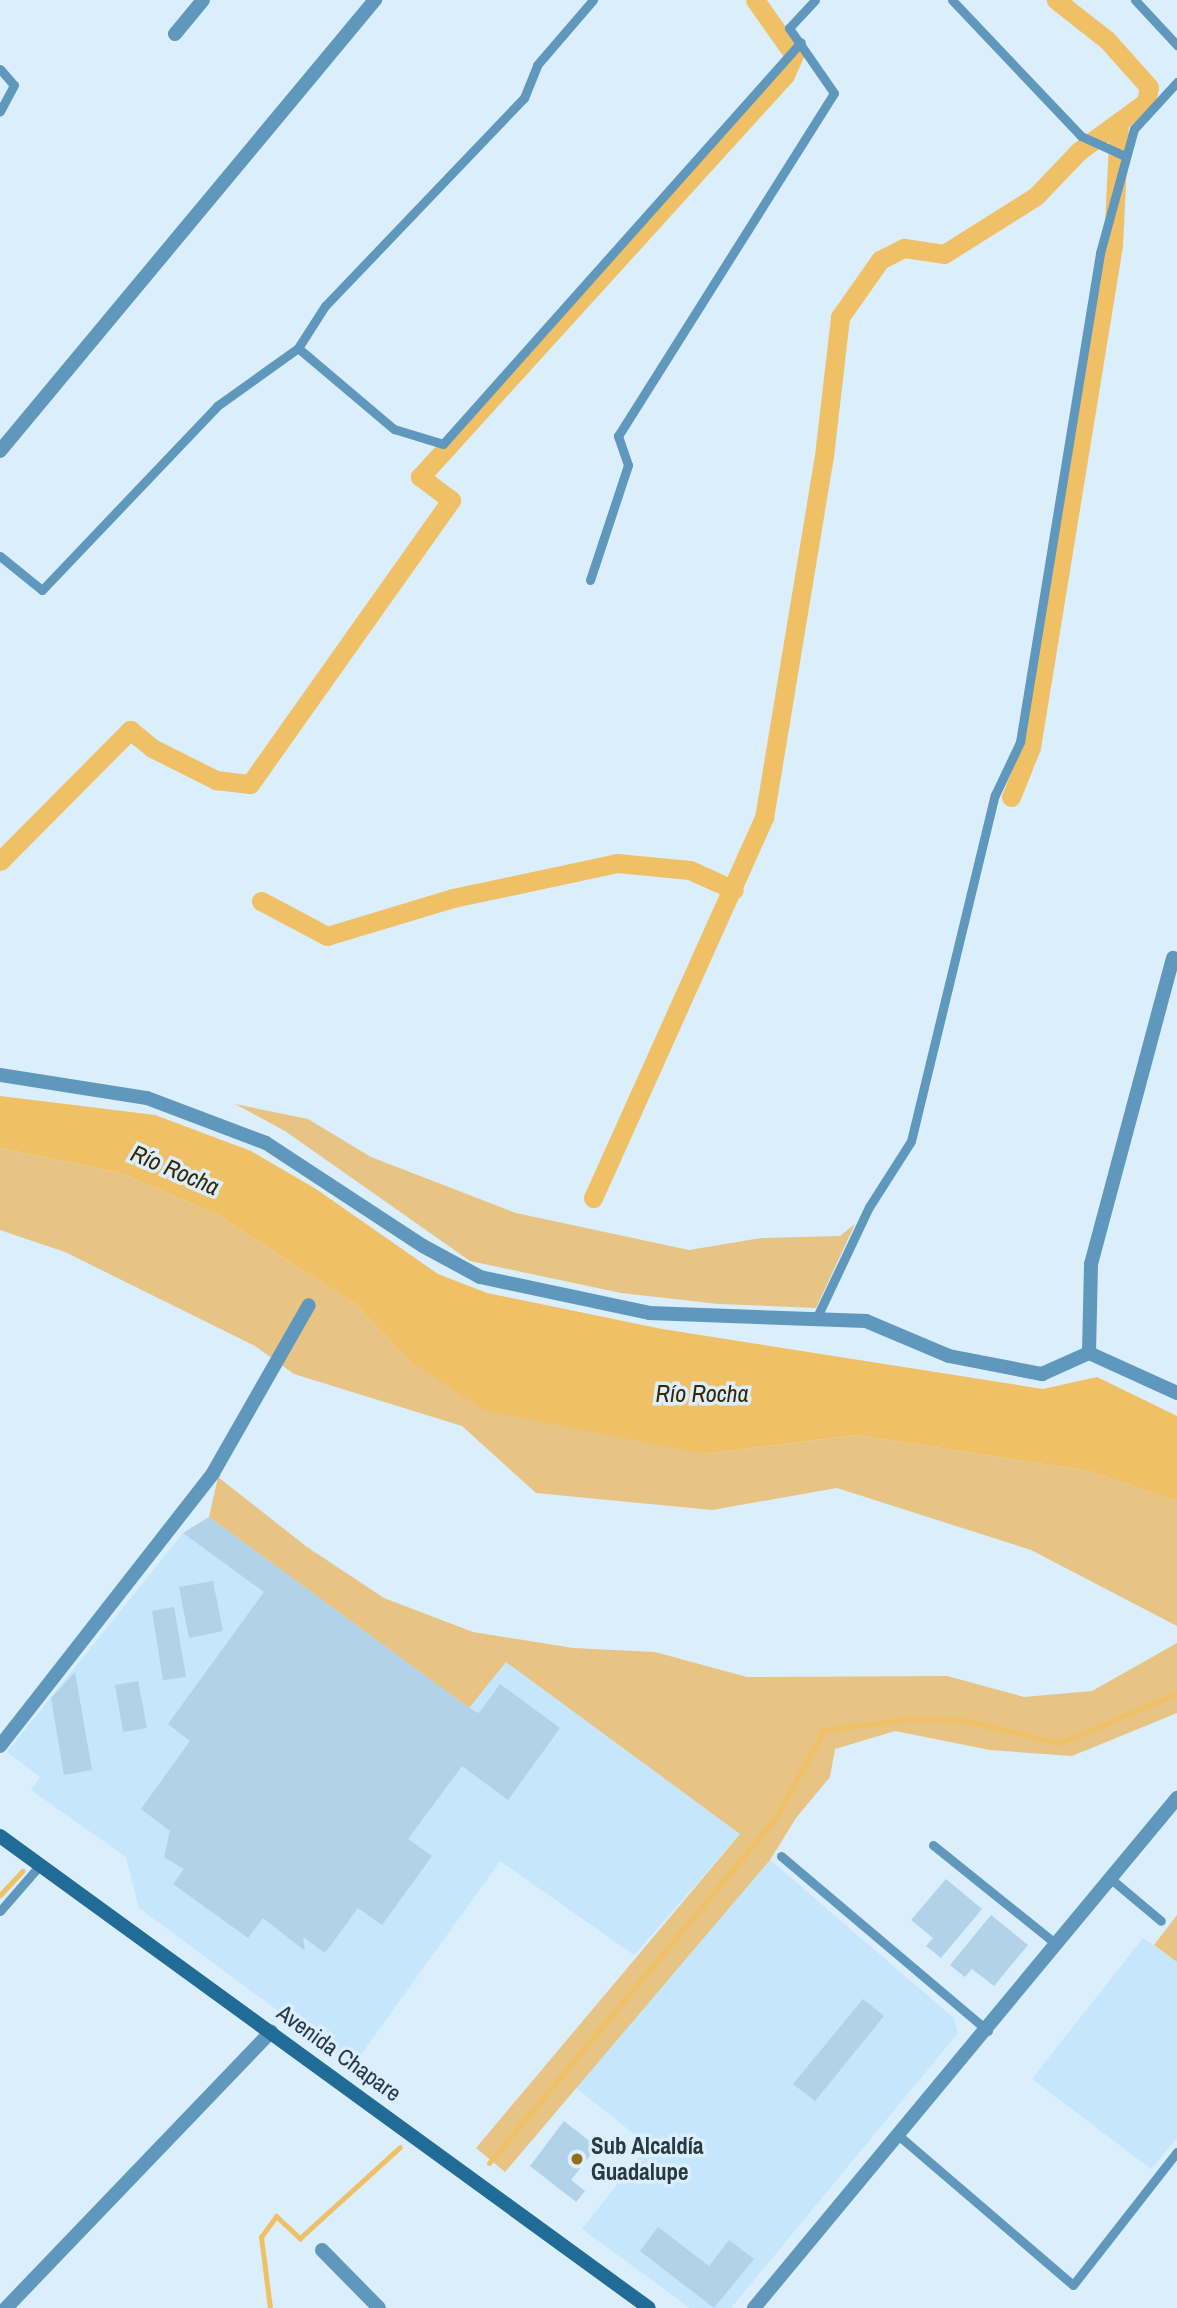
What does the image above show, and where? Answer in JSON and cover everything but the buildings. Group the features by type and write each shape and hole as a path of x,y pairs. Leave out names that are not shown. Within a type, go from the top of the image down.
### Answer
{"main road":[{"name":"Avenida Chapare","path":"0,1836 649,2308"}],"street":[{"path":"175,34 203,0"},
{"path":"0,451 375,0"},
{"path":"1090,1353 1091,1264 1173,958"},
{"path":"0,1075 147,1098 266,1143 423,1246 480,1277 649,1313 866,1321 948,1356 1042,1374 1090,1353 1177,1393"},
{"path":"0,1746 213,1473 309,1305"},
{"path":"754,2308 988,2031 1055,1943 1177,1798"},
{"path":"6,2308 271,2032"},
{"path":"322,2250 379,2308"}],"lane":[{"path":"0,556 42,590 217,406 298,348 325,306 524,98 537,65 593,0"},
{"path":"590,580 628,465 618,436 834,93 789,28 816,0"},
{"path":"952,0 1082,136 1125,156"},
{"path":"1135,0 1177,45"},
{"path":"298,348 394,429 443,444 801,42"},
{"path":"0,69 13,85 0,111"},
{"path":"816,1320 869,1207 911,1141 995,795 1020,742 1100,253 1134,130 1177,82"},
{"path":"933,1845 1055,1943"},
{"path":"781,1856 988,2031"},
{"path":"0,1911 40,1866"},
{"path":"1111,1879 1161,1921"},
{"path":"898,2135 1073,2285 1177,2152"}],"shaded area":[{"path":"235,1104 308,1119 371,1157 516,1213 689,1250 761,1238 840,1236 855,1224 816,1308 719,1304 621,1293 470,1261 285,1131"},
{"path":"0,1148 121,1173 218,1215 355,1304 410,1361 704,1454 856,1435 1089,1471 1177,1501 1177,1626 1031,1550 837,1488 712,1510 536,1493 462,1426 294,1374 255,1346 65,1252 0,1230"},
{"path":"218,1477 307,1547 384,1598 473,1632 573,1648 655,1652 747,1677 947,1676 1024,1697 1092,1691 1177,1643 1177,1713 1072,1756 990,1750 895,1731 835,1749 830,1777 796,1818 770,1860 505,2172 476,2148 740,1834 506,1662 469,1708 209,1517"},
{"path":"209,1517 469,1707 506,1662 740,1834 634,1955 500,1861 353,2066 139,1908 126,1857 31,1790 40,1777 7,1752 183,1533"},
{"path":"770,1860 954,2018 958,2033 731,2308 690,2308 582,2229 648,2145 575,2087"},
{"path":"1177,1915 1177,1962 1154,1945"},
{"path":"1143,1938 1177,1962 1177,2138 1151,2169 1032,2079"}],"water":[{"name":"Río Rocha","path":"0,1096 155,1115 251,1151 316,1189 438,1274 487,1293 662,1329 1043,1389 1097,1377 1177,1416 1177,1501 1089,1471 856,1435 704,1454 486,1411 410,1361 355,1304 218,1215 121,1173 0,1148"}],"waterway":[{"path":"0,861 130,730 152,748 216,780 250,784 451,500 420,477 785,75 794,55 755,0"},
{"path":"593,1198 764,818 824,456 840,317 880,260 904,248 944,254 1036,196 1079,151 1146,102 1149,87 1107,40 1056,0"},
{"path":"1011,797 1031,747 1113,245 1119,122"},
{"path":"261,901 327,936 453,898 617,863 690,870 734,890"},
{"path":"489,2163 775,1819 824,1730 907,1719 962,1720 1061,1743 1177,1693"},
{"path":"0,1895 22,1871"},
{"path":"270,2308 261,2237 276,2216 300,2238 400,2147"}],"place":[{"name":"Sub Alcaldía Guadalupe","path":"577,2159"}]}
